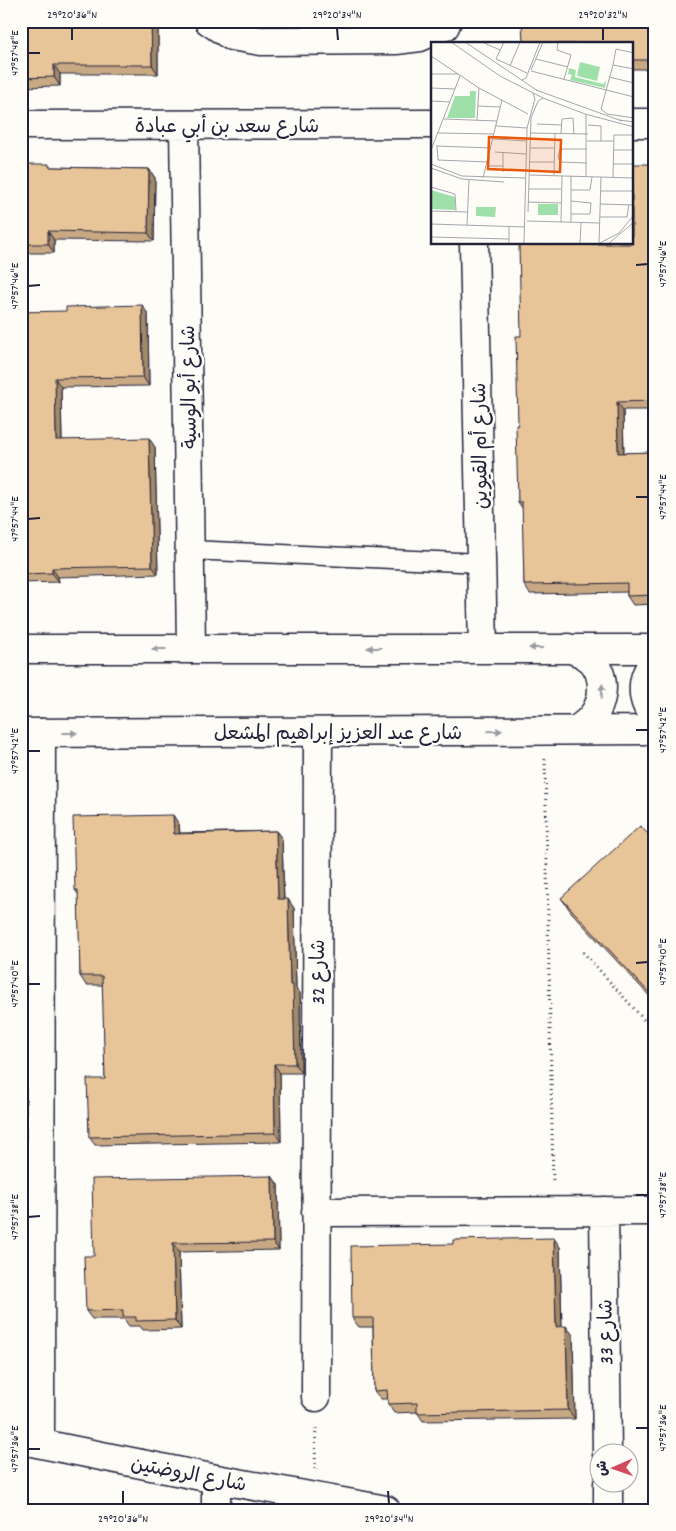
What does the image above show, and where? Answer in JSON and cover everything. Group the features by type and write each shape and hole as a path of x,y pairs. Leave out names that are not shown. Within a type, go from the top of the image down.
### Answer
{"street":[{"path":"209,21 231,36 261,41 396,40 420,36 445,26 448,21"},
{"path":"634,123 655,123"},
{"name":"شارع سعد بن أبي عبادة","path":"21,125 431,124"},
{"name":"شارع أبو الوسية","path":"184,125 191,649"},
{"name":"شارع أم القيوين","path":"474,245 483,648"},
{"path":"568,648 585,655 597,667 603,684 601,702 592,717 577,730"},
{"path":"21,649 655,649"},
{"path":"655,662 648,669 642,690 648,710 655,717"},
{"name":"شارع عبد العزيز إبراهيم المشعل","path":"31,733 655,730"},
{"path":"31,733 31,1441"},
{"name":"شارع 32","path":"316,1397 318,733"},
{"name":"شارع 33","path":"604,1211 607,1444"},
{"path":"316,1212 655,1211"},
{"name":"شارع الروضتين","path":"31,1441 386,1510"},
{"path":"216,1478 216,1510"},
{"path":"608,1494 608,1510"}],"lane":[{"path":"190,550 481,563"}],"path":[{"path":"545,730 553,1211"},
{"path":"583,952 655,1032"},
{"path":"315,1497 316,1397"}],"building":[{"path":"21,21 151,21 152,65 54,65 54,77 21,78"},
{"path":"522,21 655,21 655,60 634,60 634,42 523,42"},
{"path":"21,164 49,164 49,167 149,169 148,233 48,231 48,244 21,244"},
{"path":"634,164 655,164 655,401 617,402 618,453 655,452 655,595 627,596 627,583 524,585 522,502 518,502 516,425 518,425 516,336 521,336 519,245 634,245"},
{"path":"142,305 143,377 55,378 56,440 149,438 152,566 52,568 52,573 21,574 21,312 66,311 66,307"},
{"path":"173,815 174,834 276,831 278,899 288,899 290,985 293,985 295,1064 274,1064 275,1133 89,1137 87,1079 105,1079 102,976 80,976 78,890 75,890 73,817"},
{"path":"640,826 655,841 655,999 561,898"},
{"path":"272,1176 273,1242 173,1243 175,1320 136,1321 136,1317 123,1317 123,1310 86,1311 84,1256 94,1256 92,1179"},
{"path":"554,1238 556,1327 566,1326 568,1410 417,1413 417,1403 388,1404 387,1390 374,1391 373,1318 352,1318 351,1246 453,1244 453,1240"},
{"path":"653,1343 655,1343 655,1398"}]}
